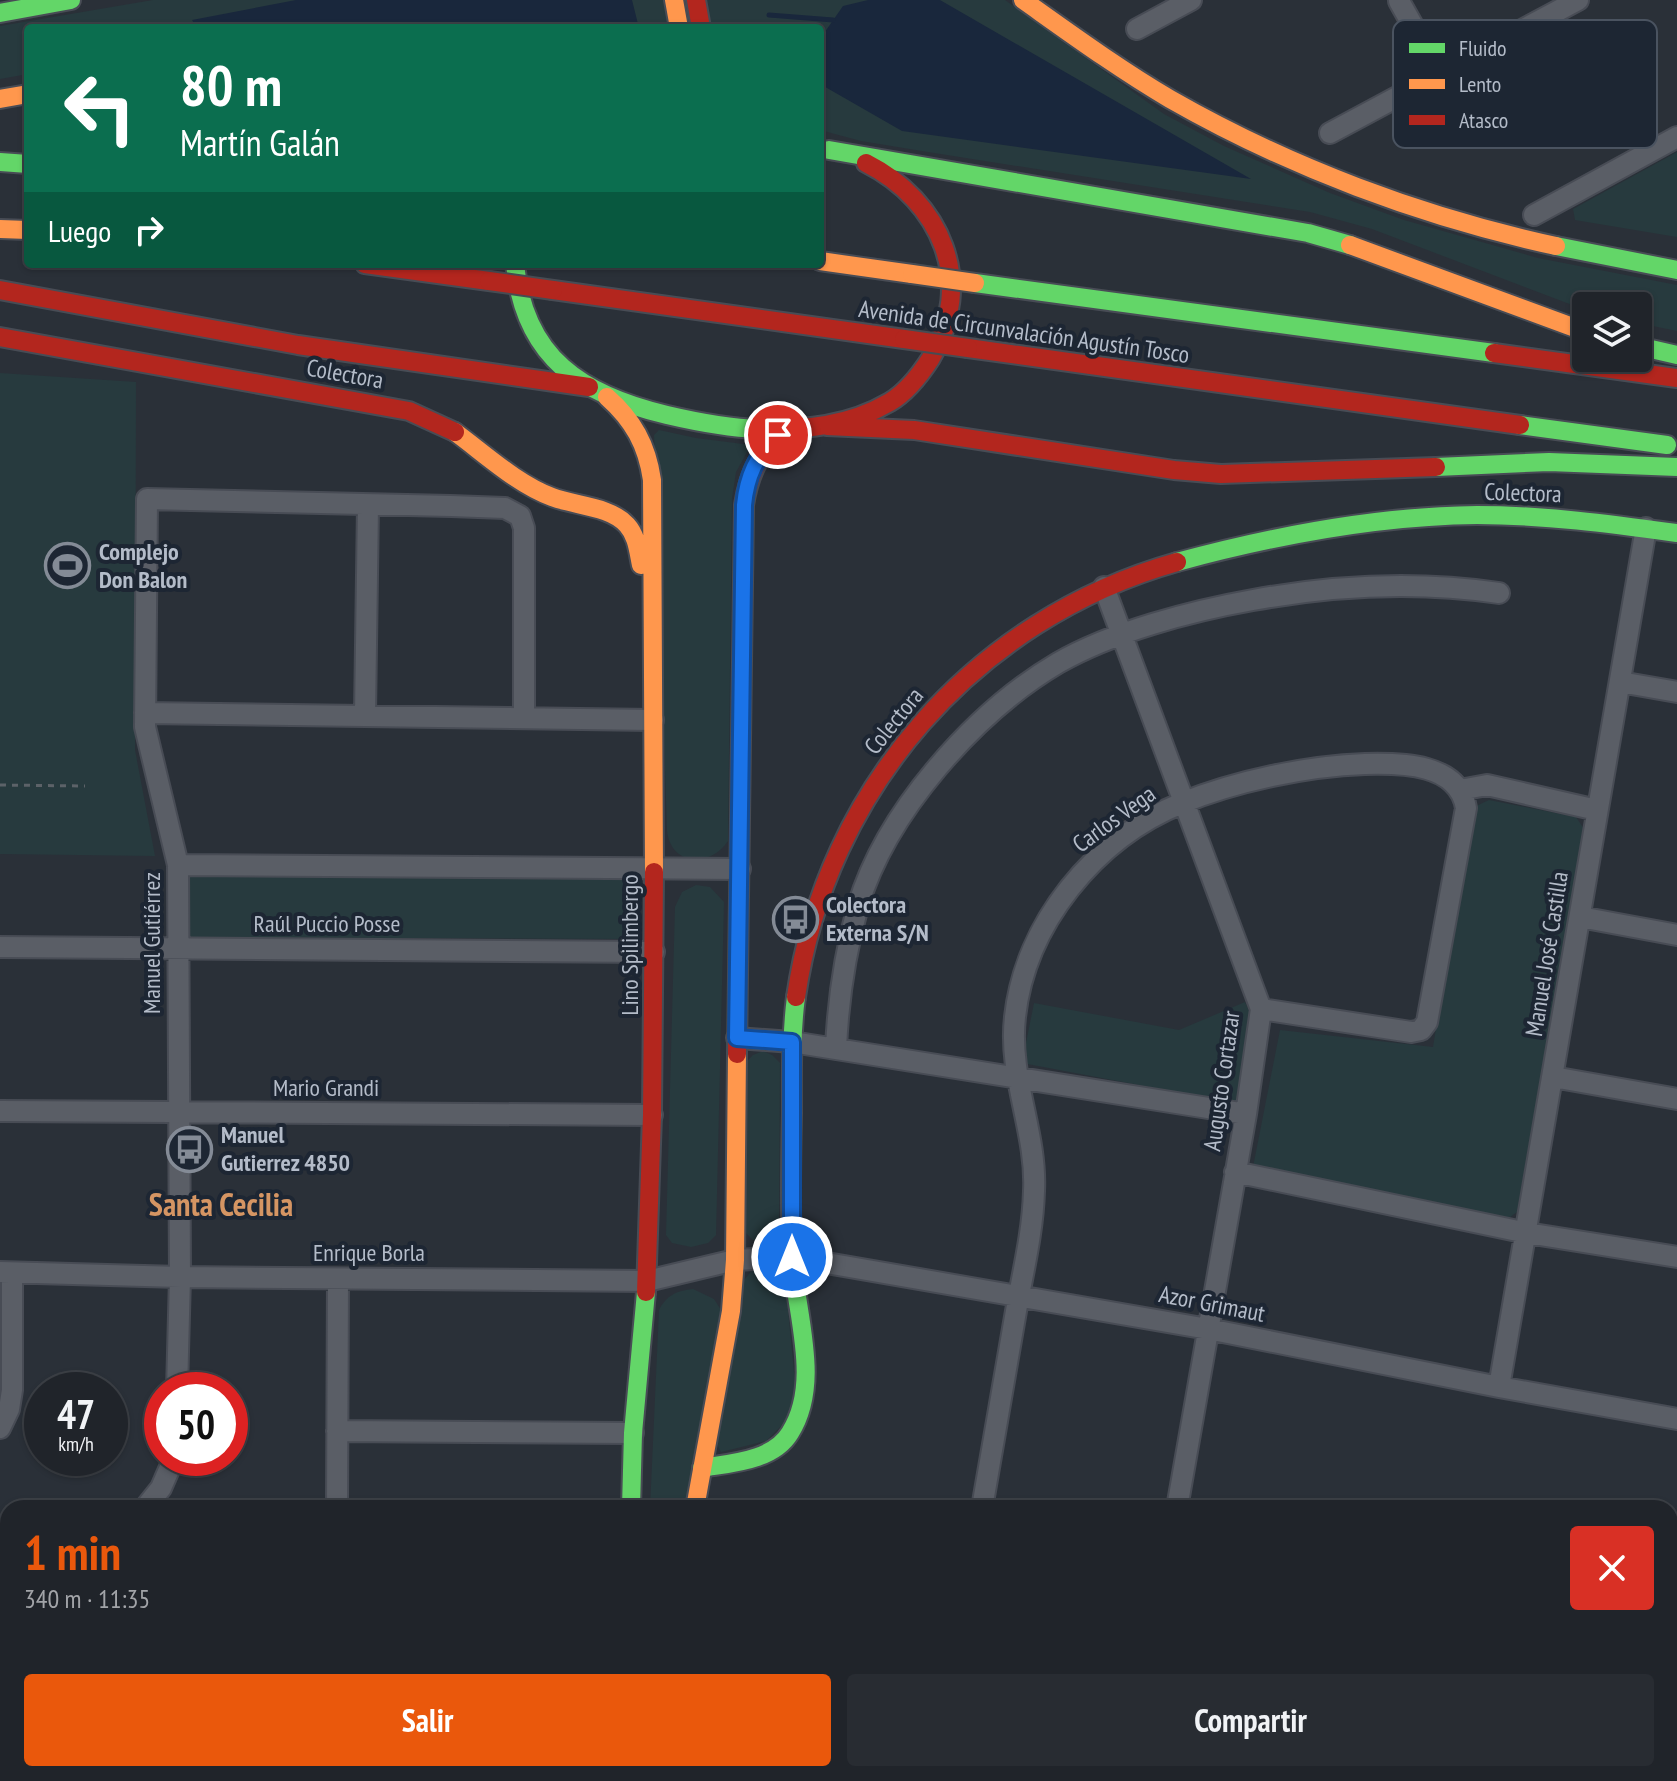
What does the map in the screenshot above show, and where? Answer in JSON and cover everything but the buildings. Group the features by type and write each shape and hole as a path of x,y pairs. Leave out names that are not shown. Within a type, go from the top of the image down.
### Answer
{"main road":[{"path":"0,13 71,0"},
{"path":"674,0 678,24"},
{"path":"696,0 700,24"},
{"path":"1023,0 1098,54 1165,96 1232,133 1322,174 1412,208 1485,229 1677,270"},
{"path":"0,99 24,95"},
{"path":"825,148 1323,237 1380,255 1572,327"},
{"path":"825,148 894,177 918,199 943,241 951,286 942,337 928,365 911,387 880,409 827,426"},
{"path":"0,162 24,164"},
{"path":"0,229 24,230"},
{"name":"Avenida de Circunvalación Agustín Tosco","path":"824,262 1677,378"},
{"name":"Avenida de Circunvalación Agustín Tosco","path":"394,268 1677,446"},
{"path":"516,268 520,300 534,334 561,368 607,397 644,410 703,423 788,430 827,426 914,430 1174,470 1221,474 1320,473 1549,462 1677,467"},
{"path":"0,290 298,345 589,387"},
{"name":"Colectora","path":"0,337 378,404 409,411 438,423 541,491 562,501 610,514 626,523 636,538 653,645"},
{"path":"1652,349 1677,355"},
{"name":"Lino Spilimbergo","path":"607,397 635,426 645,443 650,461 654,868 652,1115 647,1281 633,1433 631,1500"},
{"path":"696,1500 731,1311 735,1260 745,497 754,463 769,444 788,430"},
{"name":"Colectora","path":"702,1468 762,1456 777,1448 790,1434 801,1412 804,1392 803,1344 792,1257 792,1042 803,957 820,896 857,814 889,763 930,712 981,664 1039,622 1104,587 1174,563 1340,528 1393,521 1503,515 1559,518 1677,533"}],"street":[{"path":"1137,29 1191,0"},
{"path":"1541,20 1578,0"},
{"path":"1399,1 1410,20"},
{"path":"1330,133 1393,99"},
{"path":"1657,148 1677,137"},
{"path":"1534,215 1657,148"},
{"name":"Manuel Gutiérrez","path":"177,1372 180,1277 178,865 145,727 147,499 368,505"},
{"path":"365,715 368,505 505,508 520,516 524,528 524,716"},
{"name":"Manuel José Castilla","path":"1499,1387 1646,528"},
{"path":"836,1049 838,1009 847,951 859,903 881,854 916,795 966,737 1025,685 1073,656 1120,636 1208,608 1281,595 1399,584 1462,587 1499,593"},
{"name":"Augusto Cortazar","path":"1104,587 1261,1009 1180,1500"},
{"path":"1620,682 1677,692"},
{"path":"145,713 653,720"},
{"name":"Carlos Vega","path":"983,1500 1034,1191 1029,1134 1017,1078 1015,1019 1022,977 1034,945 1055,909 1095,860 1144,824 1182,803 1282,774 1359,765 1387,764 1426,769 1445,776 1460,790"},
{"path":"1261,1009 1411,1032 1421,1030 1427,1022 1466,808 1460,790 1487,785 1597,810"},
{"path":"178,865 740,869"},
{"path":"1580,917 1677,935"},
{"name":"Raúl Puccio Posse","path":"0,947 654,952"},
{"path":"737,1038 792,1042 1246,1114"},
{"path":"1553,1077 1677,1099"},
{"name":"Mario Grandi","path":"0,1111 652,1115"},
{"path":"1235,1172 1527,1233 1677,1257"},
{"name":"Azor Grimaut","path":"735,1260 792,1257 1208,1329 1677,1419"},
{"name":"Enrique Borla","path":"6,1272 180,1277 647,1281 735,1260"},
{"path":"1,1426 12,1390 6,1272"},
{"path":"337,1500 338,1279"},
{"path":"337,1431 633,1433"},
{"path":"151,1500 166,1476"}],"path":[{"path":"0,785 85,786"}],"green space":[{"path":"153,0 663,0 667,24 24,24 24,75 0,79 0,26"},
{"path":"706,0 1005,0 1164,114 1224,146 1330,193 1404,220 1538,258 1677,285 1677,331 1652,326 1652,292 1572,292 1572,305 1372,229 1310,212 861,141 824,131 824,24 710,24"},
{"path":"1677,152 1677,237 1575,220 1573,209"},
{"name":"Complejo Don Balon","path":"0,373 136,382 135,750 155,856 0,854"},
{"path":"659,430 751,445 736,472 732,498 728,841 720,850 702,859 683,857 670,843 667,831 654,435"},
{"path":"1489,800 1576,817 1584,829 1517,1212 1506,1220 1253,1167 1280,1030 1433,1047 1472,808"},
{"path":"190,871 636,877 635,939 189,937"},
{"path":"696,885 710,887 724,902 716,1235 708,1243 691,1247 672,1243 666,1235 675,907 682,892"},
{"path":"1245,1002 1255,1023 1240,1104 1022,1063 1034,1003 1179,1030"},
{"path":"763,1051 780,1063 779,1235 770,1243 753,1240 745,1232 747,1061"},
{"path":"754,1268 784,1269 796,1392 787,1420 766,1441 721,1452 717,1444 744,1280"},
{"path":"693,1289 714,1299 721,1310 690,1500 650,1500 659,1310 665,1301 682,1291"}],"water":[{"path":"296,0 632,0 638,24 194,24 192,20"},
{"path":"868,0 940,0 1251,179 902,131 824,86 824,33 843,6"}],"waterway":[{"path":"769,15 833,20"}],"traffic: fast":[{"path":"0,13 71,0"},
{"path":"829,150 1308,233 1350,245"},
{"path":"0,162 24,164"},
{"path":"1556,246 1677,270"},
{"path":"516,268 521,297 531,324 545,348 562,367 584,383 636,407 713,424 759,429"},
{"path":"975,283 1494,353"},
{"path":"1652,349 1677,355"},
{"path":"1520,425 1667,445"},
{"path":"1436,467 1549,462 1677,467"},
{"path":"1177,562 1326,529 1439,516 1527,517 1677,533"},
{"path":"702,1468 750,1459 773,1450 790,1433 800,1413 805,1391 804,1345 791,1235 792,1055 796,997"},
{"path":"631,1500 633,1433 646,1292"}],"traffic: slow":[{"path":"674,0 678,24"},
{"path":"1023,0 1151,88 1262,147 1406,205 1556,246"},
{"path":"0,99 24,95"},
{"path":"0,229 24,230"},
{"path":"1350,245 1572,327"},
{"path":"824,262 912,274"},
{"path":"912,274 975,283"},
{"path":"607,397 637,434 647,456 652,480 654,872"},
{"path":"455,432 514,477 539,491 602,510 620,519 633,534 641,565"},
{"path":"696,1500 731,1311 735,1260 737,1054"}],"traffic: jam":[{"path":"696,0 700,24"},
{"path":"759,429 826,425 859,416 890,402 908,388 922,371 944,329 950,301 950,273 944,246 931,221 914,199 892,179 866,163"},
{"path":"394,268 489,281"},
{"path":"489,281 553,290"},
{"path":"0,290 298,345 589,387"},
{"path":"553,290 904,339"},
{"path":"0,337 409,411 455,432"},
{"path":"904,339 968,348"},
{"path":"968,348 1520,425"},
{"path":"1494,353 1677,378"},
{"path":"827,426 914,430 1174,470 1221,474 1436,467"},
{"path":"737,1054 744,505 757,463 770,445 788,430"},
{"path":"796,997 813,921 840,849 876,783 922,723 976,670 1036,625 1104,589 1177,562"},
{"path":"646,1292 652,1115 654,872"}],"place":[{"name":"Complejo Don Balon","path":"68,566"},
{"name":"Colectora Externa S/N","path":"795,919"},
{"name":"Manuel Gutierrez 4850","path":"190,1149"}],"district":[{"name":"Santa Cecilia","path":"221,1205"}],"route":[{"path":"778,435 754,463 744,505 737,1038 792,1042 792,1257"}]}
